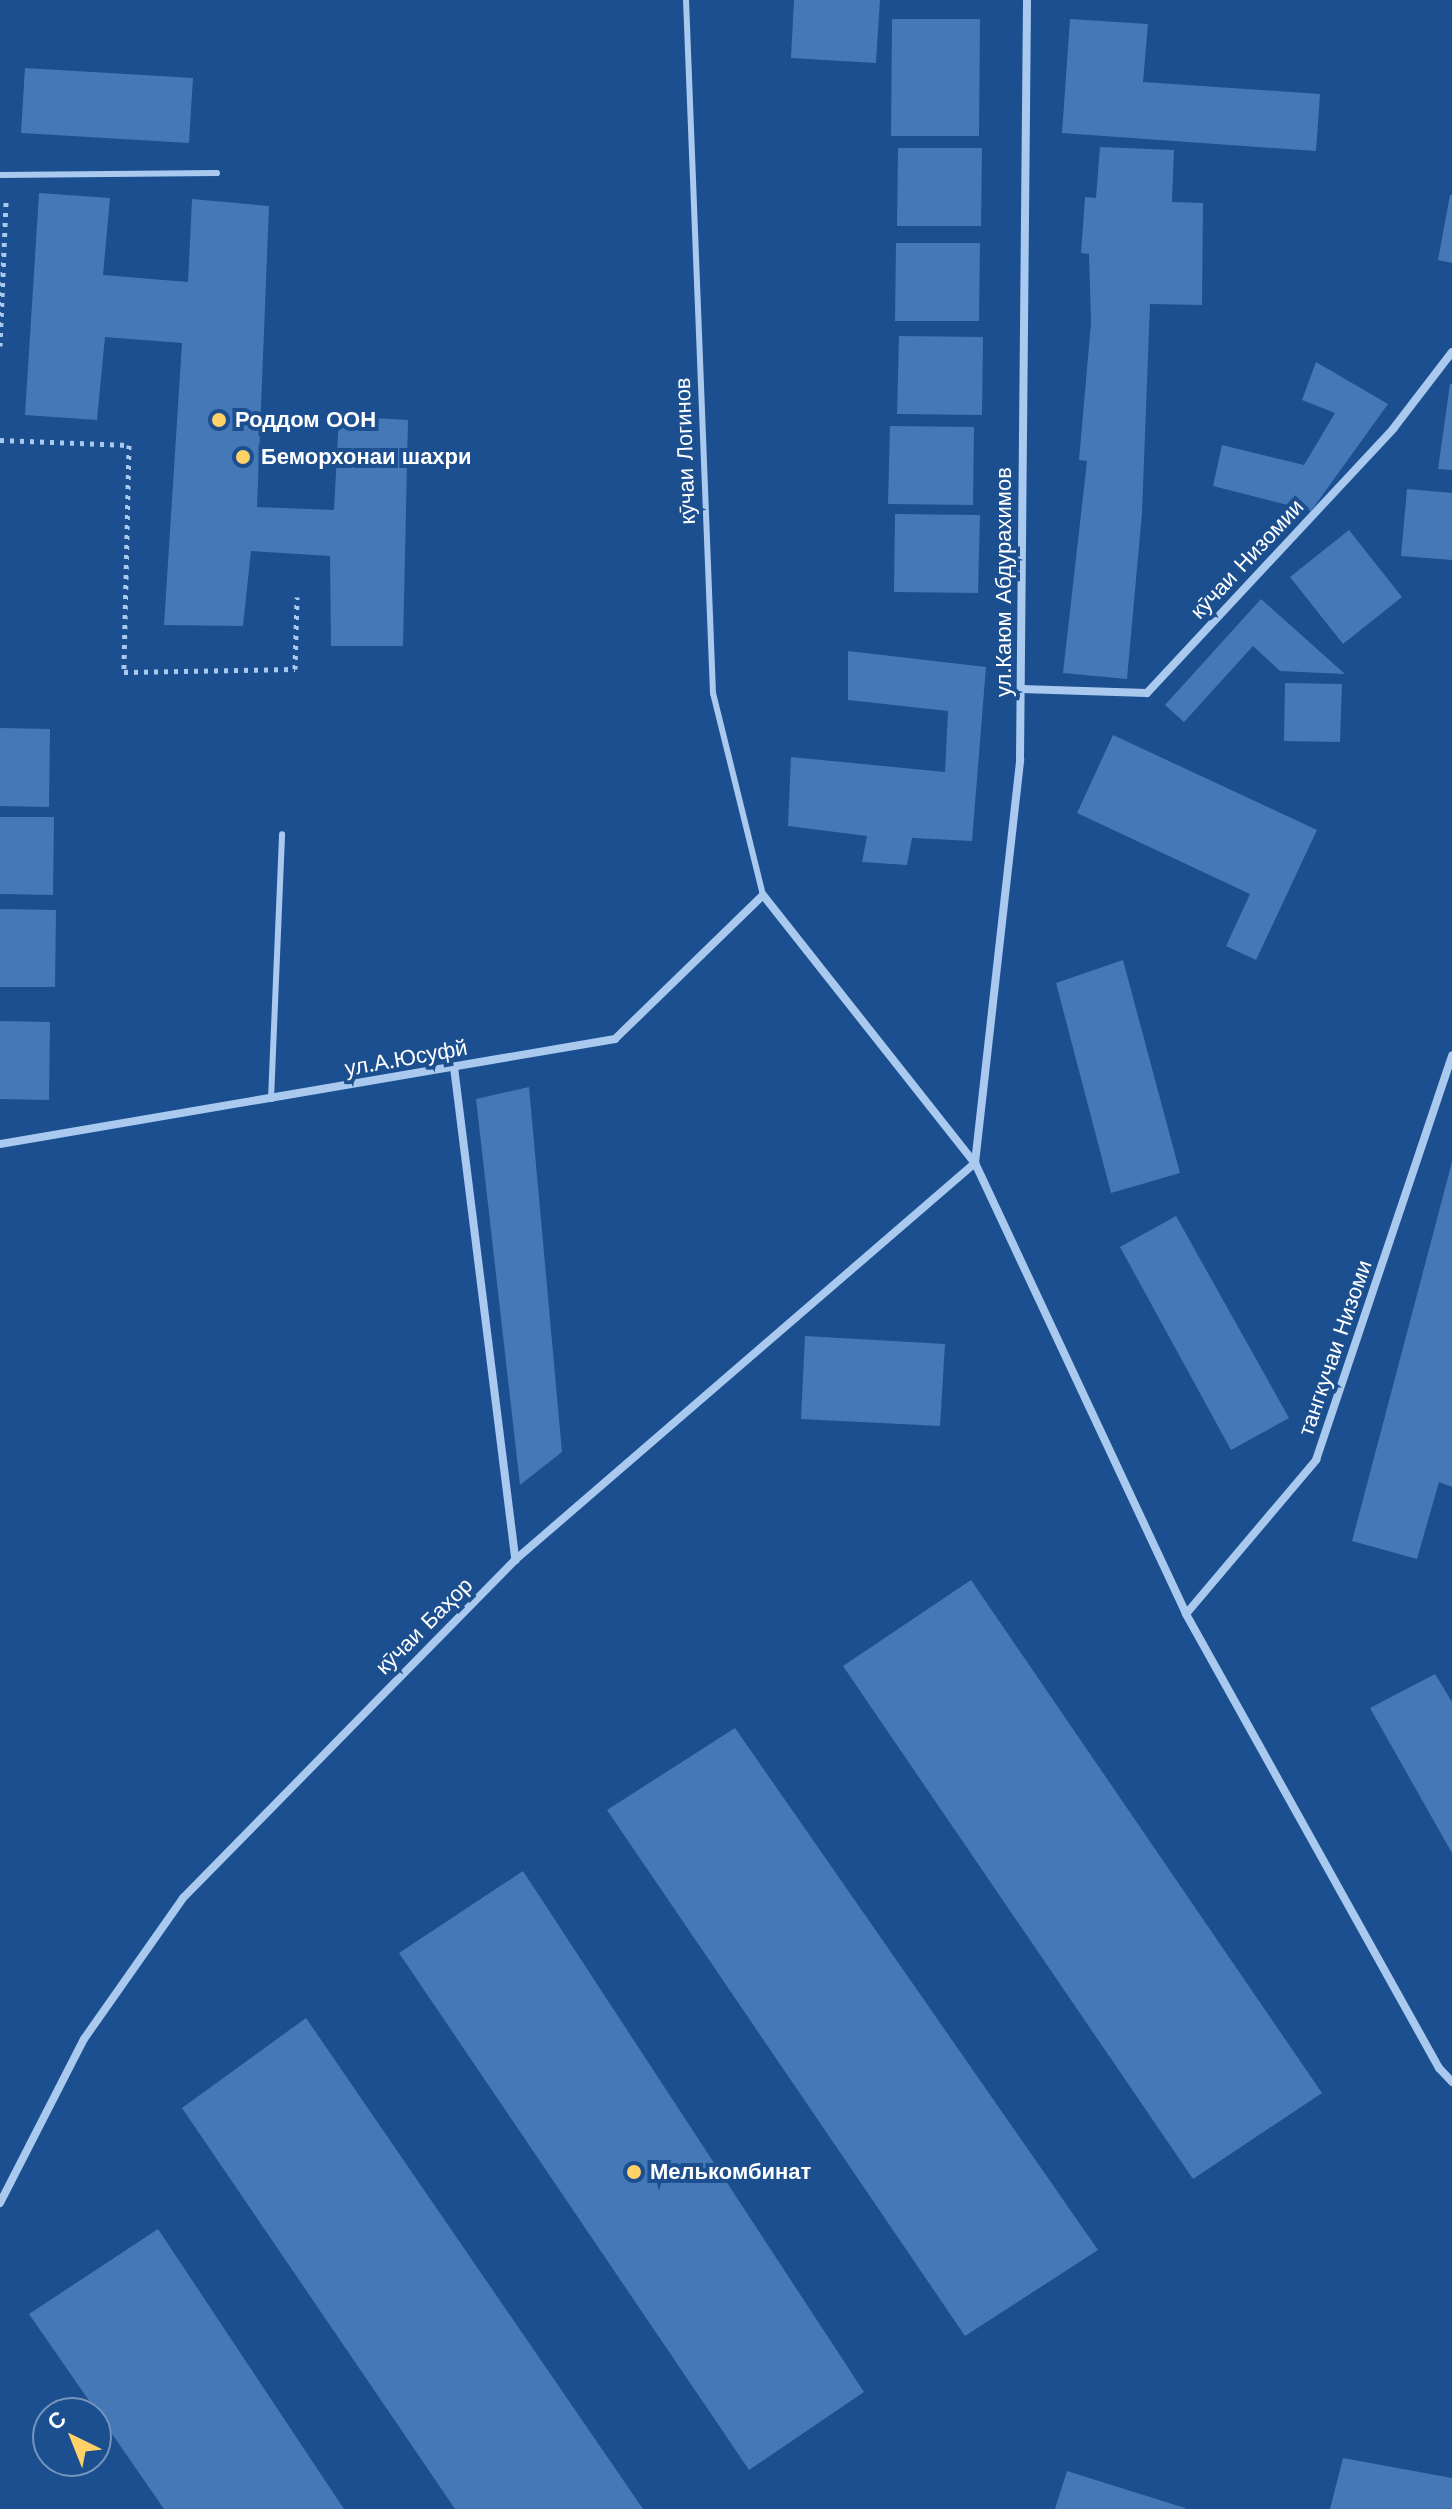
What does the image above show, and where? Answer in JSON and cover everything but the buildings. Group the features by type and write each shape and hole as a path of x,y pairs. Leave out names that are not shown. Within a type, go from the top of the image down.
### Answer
{"street":[{"name":"ул.Каюм Абдурахимов","path":"975,1163 1020,759 1027,0"},
{"name":"кӯчаи Низомии","path":"1021,689 1147,693 1393,429 1452,352"},
{"name":"ул.А.Юсуфй","path":"0,1144 615,1039 763,895"},
{"path":"763,895 975,1163 1186,1614 1439,2068 1452,2082"},
{"name":"тангкучаи Низоми","path":"1186,1614 1316,1460 1452,1055"},
{"path":"454,1067 515,1560"},
{"name":"кӯчаи Баҳор","path":"0,2203 84,2039 183,1898 515,1560 975,1163"}],"lane":[{"name":"кӯчаи Логинов","path":"686,0 713,693 763,895"},
{"path":"4,175 217,173"},
{"path":"271,1099 282,834"}],"path":[{"path":"0,346 4,175"},
{"path":"0,440 129,445 124,672 295,669 297,597"}],"place":[{"name":"Роддом ООН","path":"219,420"},
{"name":"Беморхонаи шахри","path":"243,457"},
{"name":"Мелькомбинат","path":"634,2172"}]}
